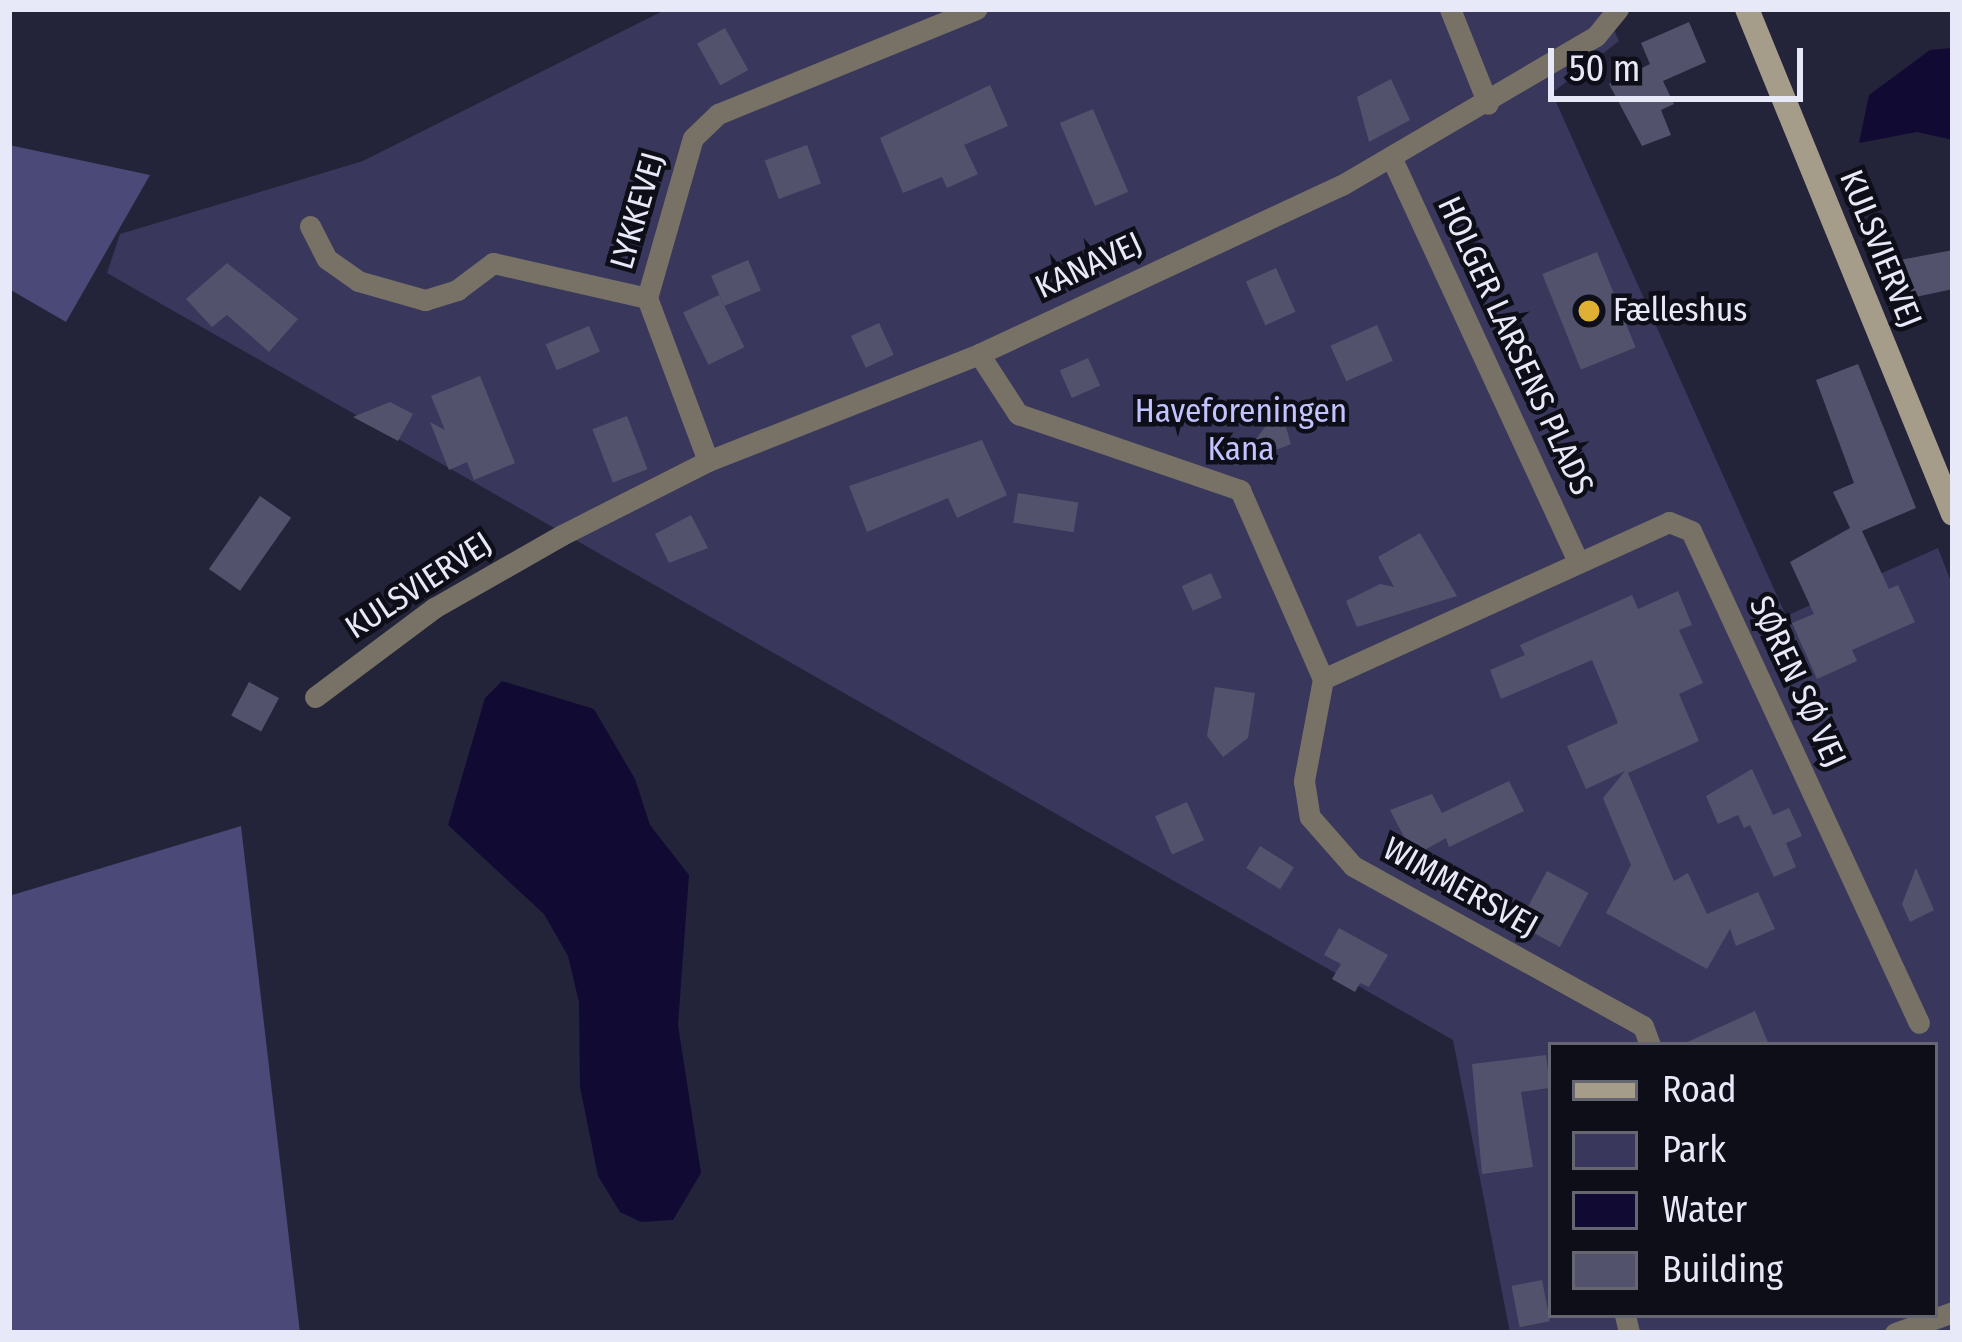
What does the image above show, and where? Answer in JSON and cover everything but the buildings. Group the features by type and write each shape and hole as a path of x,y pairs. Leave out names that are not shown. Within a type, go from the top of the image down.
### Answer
{"street":[{"name":"KULSVIERVEJ","path":"1747,9 1953,514"}],"lane":[{"name":"LYKKEVEJ","path":"708,461 647,298 693,138 718,115 977,9"},
{"path":"1450,9 1488,104"},
{"name":"KANAVEJ","path":"562,535 708,461 979,354 1392,159 1596,36 1618,9"},
{"name":"HOLGER LARSENS PLADS","path":"1392,159 1578,562"},
{"path":"310,226 327,259 358,281 425,300 494,263 647,298"},
{"path":"979,354 1018,414 1240,490 1322,679"},
{"name":"SØREN SØ VEJ","path":"1322,679 1669,522 1691,531 1919,1022"},
{"name":"KULSVIERVEJ","path":"315,697 434,608 562,535"},
{"name":"WIMMERSVEJ","path":"1322,679 1304,782 1310,817 1353,866 1643,1026 1649,1042"},
{"path":"1895,1333 1936,1318"}],"green space":[{"name":"Haveforeningen Kana","path":"667,9 1605,9 1619,41 1552,93 1786,616 1938,548 1953,587 1953,1333 1510,1333 1453,1040 107,273 120,234 363,161"}],"shaded area":[{"path":"9,145 150,175 66,322 9,289"},
{"path":"241,826 300,1333 9,1333 9,896"}],"water":[{"path":"1953,48 1953,140 1917,132 1859,143 1869,95 1930,50"},
{"path":"502,681 594,709 635,779 650,825 689,875 678,1025 701,1173 673,1220 641,1222 620,1212 598,1176 580,1087 579,1002 568,956 544,914 448,825 485,698"}],"place":[{"name":"Fælleshus","path":"1589,311"}]}
